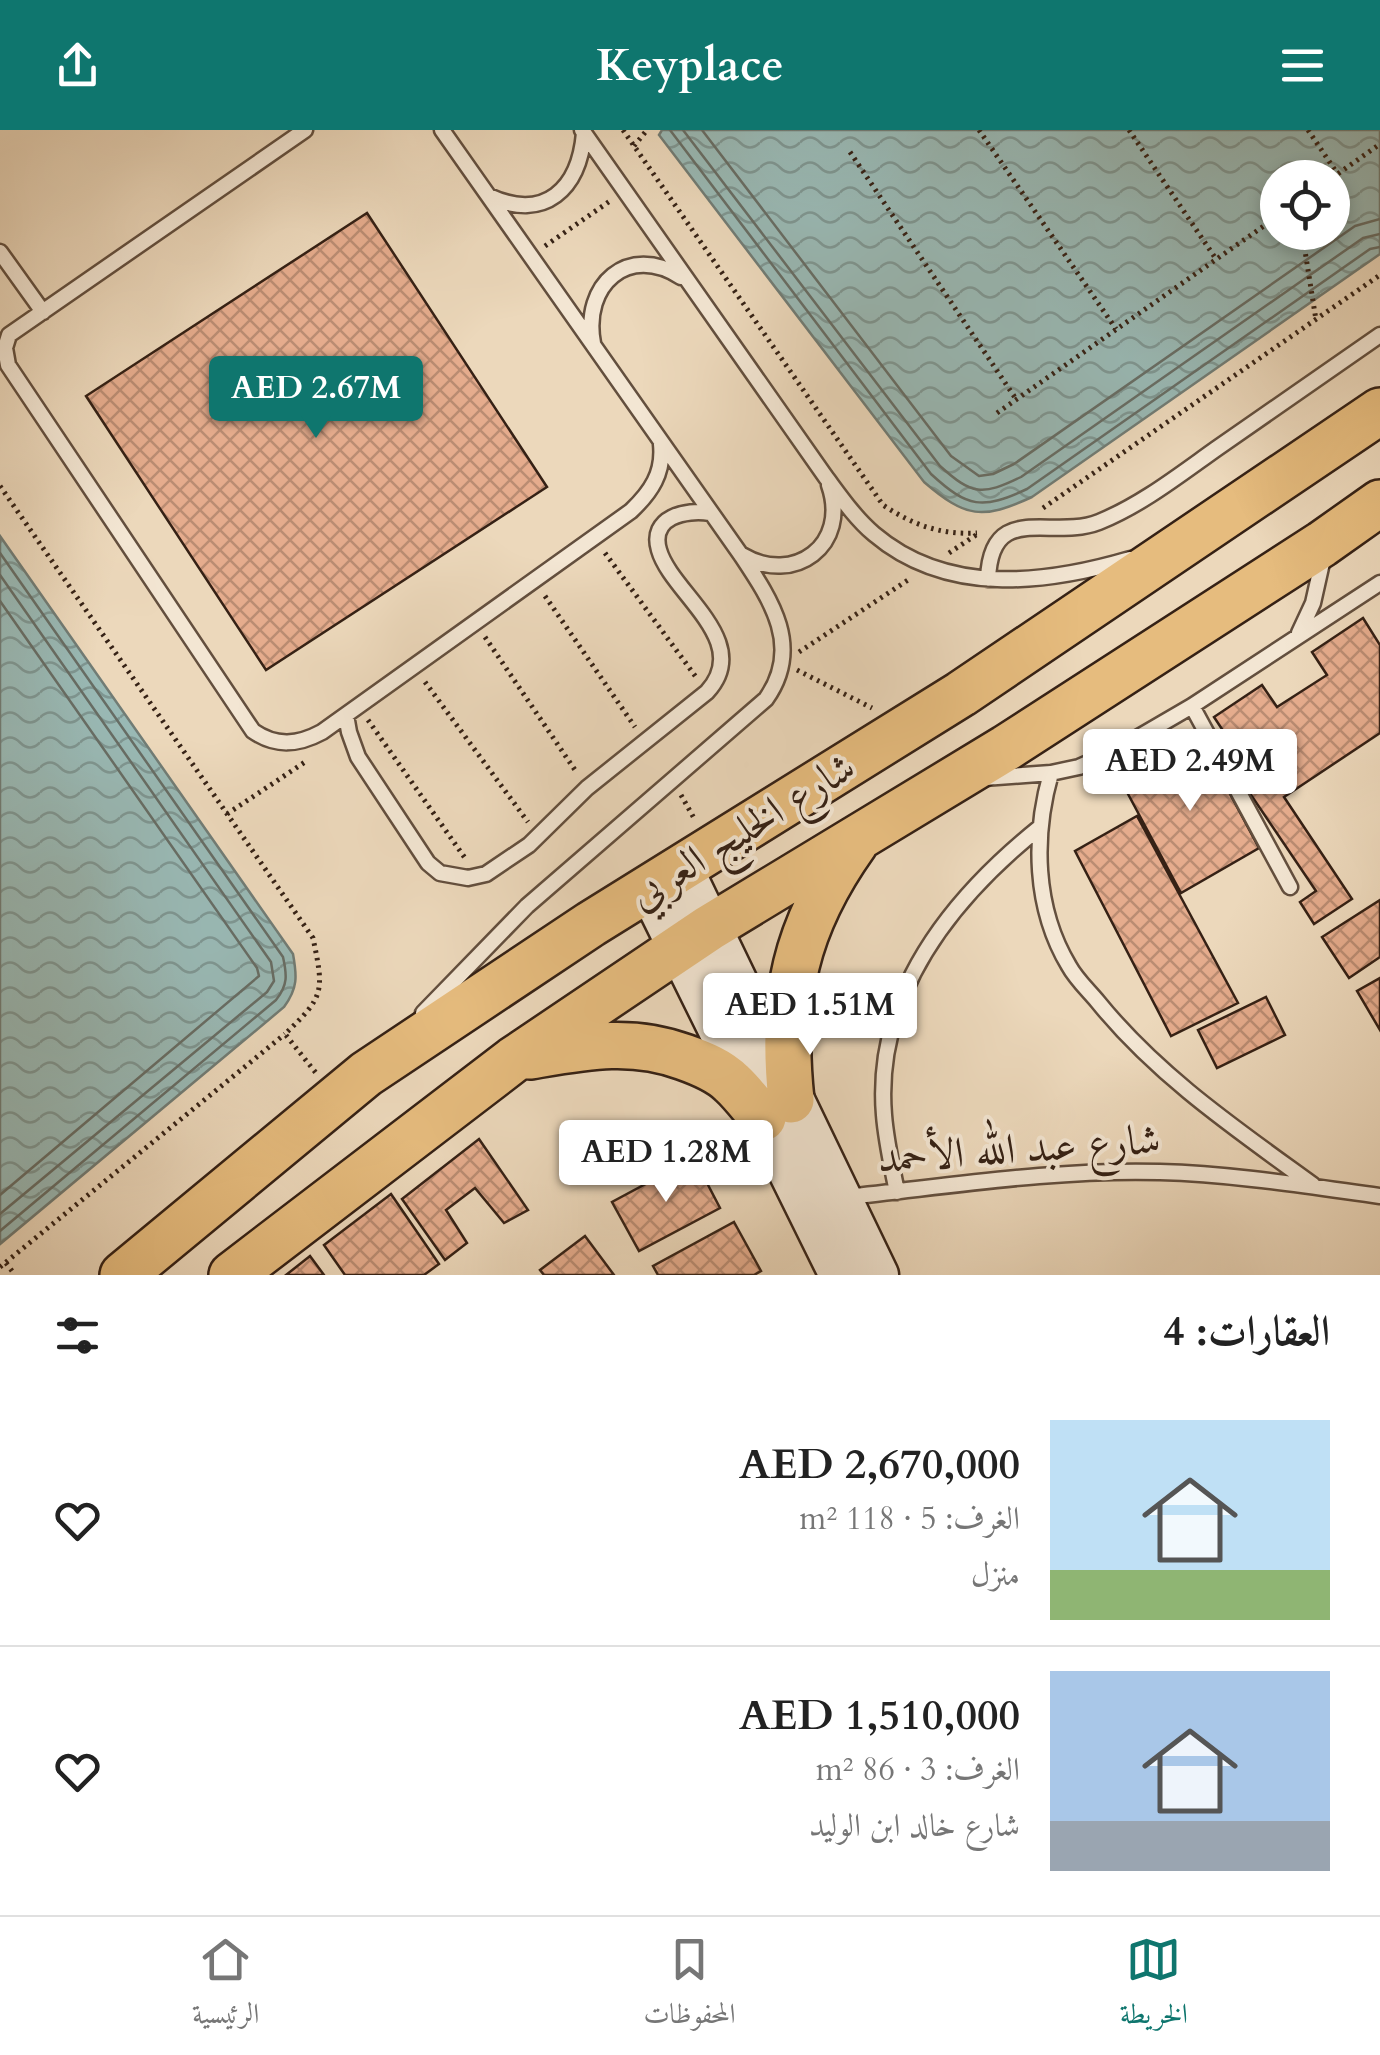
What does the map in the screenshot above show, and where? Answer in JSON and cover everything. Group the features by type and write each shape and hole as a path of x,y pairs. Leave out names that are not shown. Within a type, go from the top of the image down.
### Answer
{"main road":[{"name":"شارع الخليج العربي","path":"123,1275 352,1086 666,878 961,694 1380,411"},
{"name":"شارع الخليج العربي","path":"232,1275 513,1060 694,938 954,780 1380,504"},
{"path":"777,1109 794,973 833,875 863,833"},
{"path":"666,878 777,1109 840,1275"},
{"path":"513,1060 595,1044 640,1044 706,1065 777,1109 842,1198 878,1275"}],"lane":[{"path":"305,130 9,335 5,348 8,364 248,727 267,740 289,744 310,739 352,711 594,538 646,496 659,474 661,444"},
{"path":"352,1086 528,906 766,699 782,663 782,636 776,610 741,554 442,130"},
{"path":"488,196 522,205 556,198 576,172 583,132"},
{"path":"583,132 825,476 872,532 895,549 930,566 988,580 1037,578 1103,567 1168,546 1214,525"},
{"path":"0,252 42,312"},
{"path":"594,349 590,328 593,301 610,276 631,267 652,266 671,270 686,280"},
{"path":"988,580 989,555 1006,535 1035,526 1086,526 1142,501 1380,335"},
{"path":"741,554 755,563 780,565 805,559 821,549 832,534 835,515 825,476"},
{"path":"352,711 348,732 358,757 428,862 448,876 478,877 497,868 538,836 587,788 707,692 719,672 718,642 662,556 658,536 663,523 674,515 688,511 710,513"},
{"path":"1296,638 1314,602 1329,540"},
{"path":"954,780 1051,773 1079,767 1113,752 1192,706 1380,583"},
{"path":"1192,706 1290,886"},
{"path":"1051,773 1039,828 1040,878 1050,920 1069,966 1130,1042 1195,1098 1317,1188"},
{"path":"896,1192 884,1116 884,1081 898,1008 930,942 955,909 994,864 1039,828"},
{"name":"شارع عبد الله الأحمد","path":"842,1198 1071,1173 1128,1172 1200,1174 1380,1196"}],"path":[{"path":"623,130 884,505 906,520 932,530 982,532 782,663"},
{"path":"634,146 647,130"},
{"path":"979,130 1116,329"},
{"path":"1129,130 1216,259"},
{"path":"1308,130 1326,160"},
{"path":"1350,165 1380,144"},
{"path":"850,152 1016,399"},
{"path":"530,257 652,172"},
{"path":"997,412 1260,228"},
{"path":"1305,250 1316,320"},
{"path":"1036,512 1380,275"},
{"path":"0,486 313,938 322,983 312,1009 285,1034 3,1265 15,1275"},
{"path":"594,538 707,692"},
{"path":"534,580 645,742"},
{"path":"476,622 587,788"},
{"path":"782,663 880,712 862,722"},
{"path":"414,666 538,836"},
{"path":"352,711 478,877"},
{"path":"227,814 348,732"},
{"path":"285,1034 352,1086"}],"water":[{"path":"662,130 1380,130 1380,254 1032,497 1000,509 975,512 952,503 924,482 659,135"},
{"path":"0,536 293,954 296,975 284,1007 0,1244"}],"building":[{"path":"367,213 547,487 266,670 86,396"},
{"path":"1363,618 1380,645 1380,733 1284,797 1352,899 1314,924 1300,902 1316,891 1247,789 1257,782 1214,717 1262,685 1277,707 1327,675 1312,652"},
{"path":"1198,734 1259,848 1181,893 1120,779"},
{"path":"1137,816 1238,1003 1171,1036 1075,851"},
{"path":"1380,900 1380,957 1349,978 1322,937"},
{"path":"1380,978 1380,1030 1357,991"},
{"path":"1266,997 1285,1035 1217,1068 1198,1030"},
{"path":"479,1139 528,1210 504,1223 475,1188 446,1210 467,1243 445,1260 402,1199"},
{"path":"694,1158 720,1208 639,1251 612,1202"},
{"path":"391,1194 439,1264 424,1275 345,1275 324,1245"},
{"path":"734,1222 761,1271 754,1275 658,1275 653,1266"},
{"path":"585,1236 614,1275 544,1275 540,1270"},
{"path":"310,1256 324,1275 286,1275"}]}
